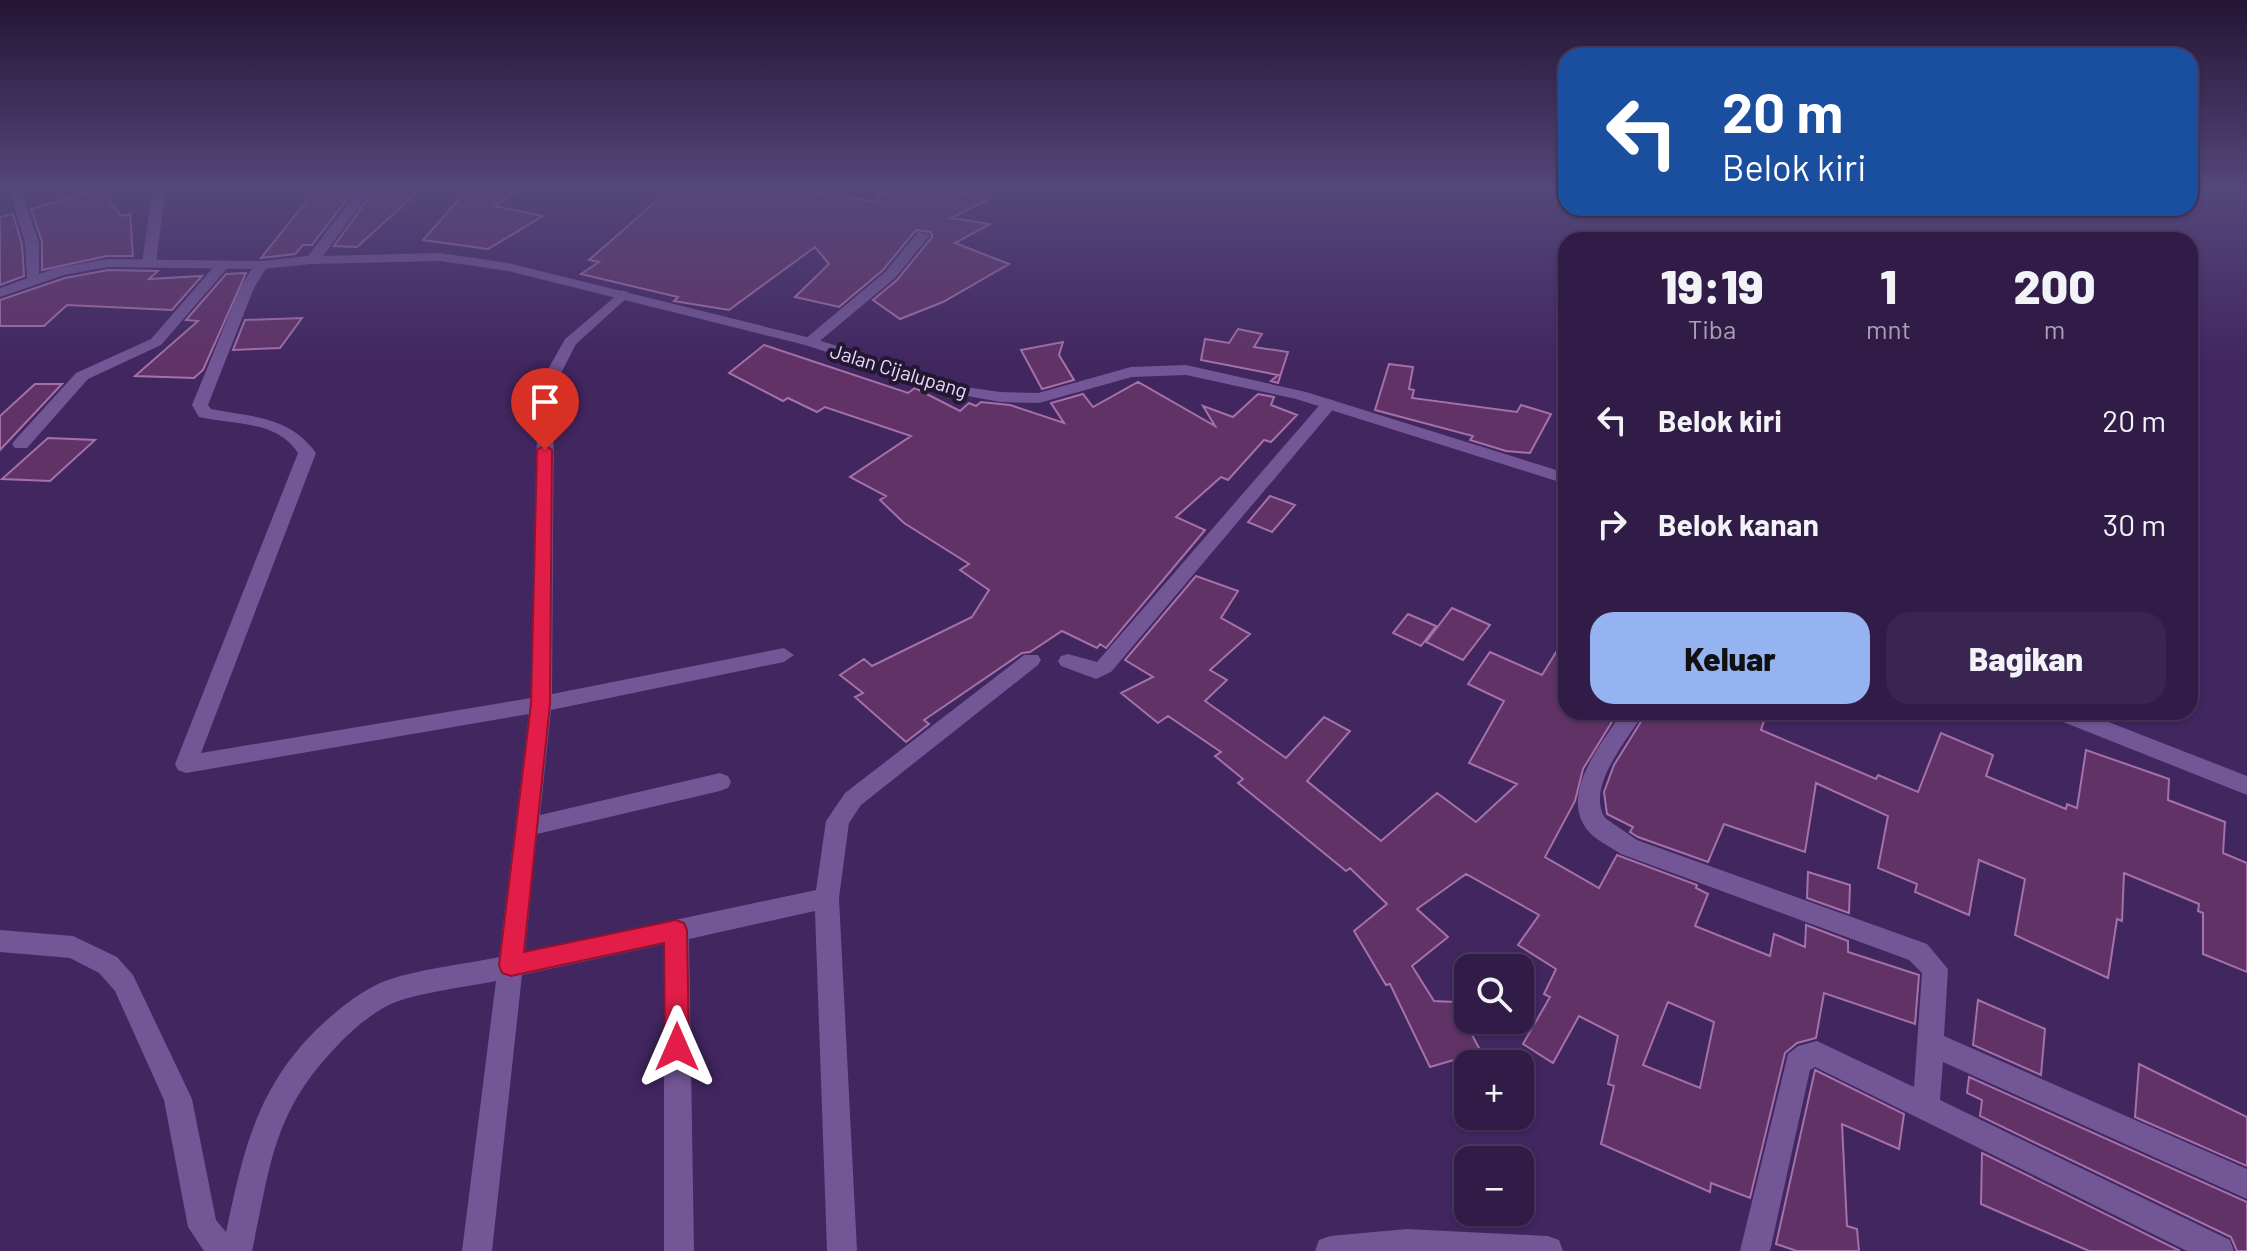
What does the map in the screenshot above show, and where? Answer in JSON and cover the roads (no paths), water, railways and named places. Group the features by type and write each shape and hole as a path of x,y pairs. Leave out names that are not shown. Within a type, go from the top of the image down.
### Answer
{"street":[{"path":"32,247 34,280"},
{"path":"149,262 151,247"},
{"path":"312,260 322,247"},
{"path":"810,342 890,275 913,247"},
{"name":"Jalan Cijalupang","path":"0,293 87,266 149,262 261,265 405,257 463,259 623,294 810,342 963,391 1000,397 1039,398 1131,372 1167,369 1248,381 1558,476"},
{"path":"21,444 82,376 156,342 223,265"},
{"path":"261,265 247,288 200,405 205,413 286,430 300,439 307,453 186,764 541,704 784,655"},
{"path":"477,1251 541,704 546,387 570,342 623,294"},
{"path":"1068,661 1096,671 1104,667 1329,404"},
{"path":"842,1251 827,898 838,821 853,799 1031,660"},
{"path":"1628,720 1588,790 1586,806 1596,824 1629,847 1918,952 1935,969 1926,1110"},
{"path":"2081,720 2247,786"},
{"path":"527,827 720,782"},
{"path":"237,1251 267,1123 297,1072 360,1006 386,993 827,898"},
{"path":"676,930 679,1251"},
{"path":"0,941 73,947 108,965 124,983 178,1099 203,1227 223,1251"},
{"path":"1930,1043 2247,1184"},
{"path":"1755,1251 1802,1059 1817,1054 2219,1251"},
{"path":"1330,1251 1407,1244 1548,1251"}]}
